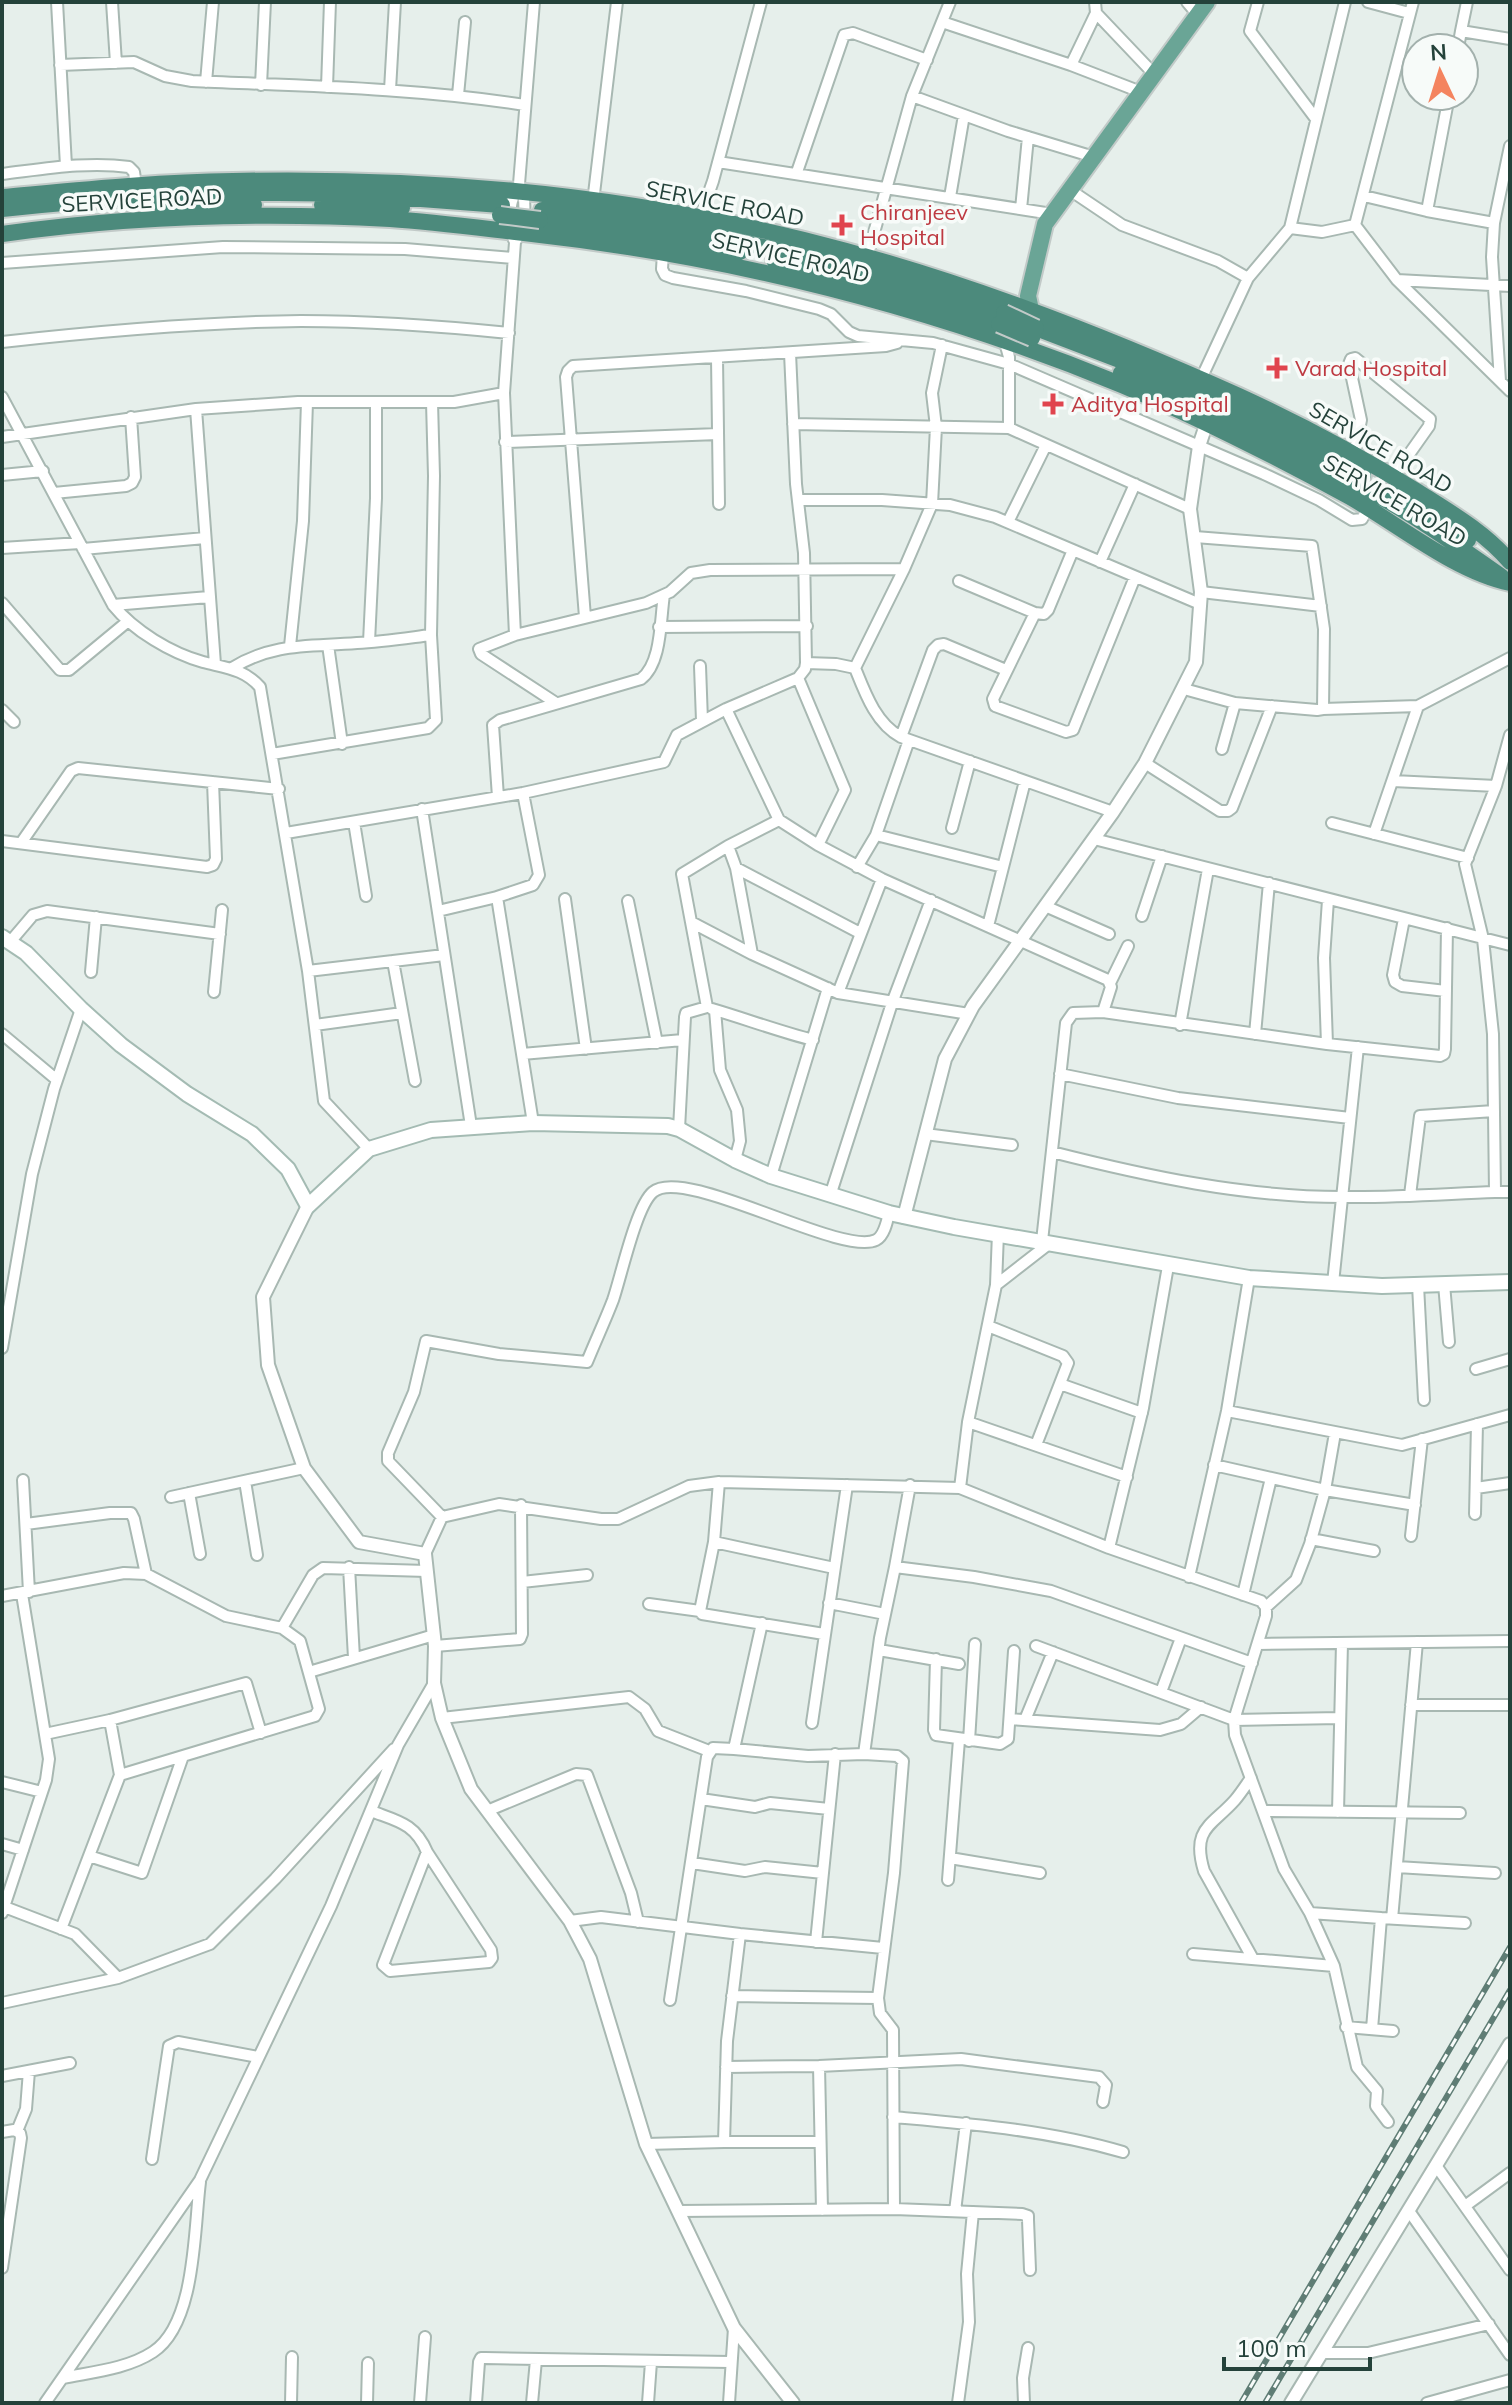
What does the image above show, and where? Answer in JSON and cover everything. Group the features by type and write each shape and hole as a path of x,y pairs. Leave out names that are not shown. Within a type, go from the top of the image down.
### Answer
{"highway":[{"name":"SERVICE ROAD","path":"2,197 136,185 293,180 593,202 700,218 803,240 867,258 1018,325 1125,386 1286,463 1485,578 1510,583"},
{"path":"2,209 229,194 512,198 541,215 761,256 1018,325 1215,398 1421,508 1510,565"},
{"path":"2,223 159,207 267,205 423,209 512,198"},
{"name":"SERVICE ROAD","path":"2,234 68,226 255,217 388,219 515,235 588,240 698,257 875,299 1018,325 1201,379 1276,413 1454,514 1500,550 1510,565"},
{"path":"1018,325 1312,461 1401,509 1510,583"}],"main road":[{"path":"1018,325 1045,224 1154,74 1197,6"},
{"path":"6,940 26,953 121,1045 187,1094 252,1134 288,1169 308,1206 369,1149 431,1130 533,1123 668,1126 771,1176 897,1215 1168,1266 1249,1278 1333,1283 1418,1285 1510,1282"}],"street":[{"path":"57,2 66,166"},
{"path":"112,2 116,63"},
{"path":"206,82 213,2"},
{"path":"261,85 265,2"},
{"path":"327,87 330,2"},
{"path":"390,90 395,2"},
{"path":"515,635 504,393 515,235 512,198 525,105 534,2"},
{"path":"593,202 617,2"},
{"path":"700,218 761,2"},
{"path":"867,258 912,96 950,2"},
{"path":"1258,2 1250,31 1316,119"},
{"path":"1201,379 1248,278 1290,228 1345,2"},
{"path":"1355,225 1411,8 1368,2"},
{"path":"1467,2 1461,31 1510,39"},
{"path":"1071,65 1095,7 1154,74"},
{"path":"458,95 465,22"},
{"path":"942,22 1141,92"},
{"path":"797,172 844,35 853,33 927,60"},
{"path":"60,65 134,62 165,76 206,82 390,90 458,95 525,105"},
{"path":"912,96 1094,157"},
{"path":"1427,211 1446,112"},
{"path":"950,197 964,115"},
{"path":"1021,209 1028,137"},
{"path":"1500,381 1492,257 1494,223 1510,146"},
{"path":"718,162 1052,214"},
{"path":"2,174 66,166 129,167 134,172 136,185"},
{"path":"1070,190 1122,225 1218,261 1248,278"},
{"path":"1364,196 1494,223"},
{"path":"1290,228 1322,232 1355,225"},
{"path":"1355,225 1397,280 1510,391"},
{"path":"2,263 223,247 405,249 513,258"},
{"path":"663,253 662,269 665,275 673,278 746,291 819,309 831,314 849,332 858,336 942,345 1009,364 1319,500 1352,520 1362,519 1368,508"},
{"path":"1397,280 1510,286"},
{"path":"2,342 102,331 289,322 363,323 509,333"},
{"path":"1009,428 1009,364 1018,325"},
{"path":"585,617 566,377 573,366 886,346 907,341"},
{"path":"942,345 932,393 936,427 932,504 855,668 867,700 893,733 1113,812"},
{"path":"286,833 523,793 664,762 677,735 726,709 798,678 805,669 807,626 790,353"},
{"path":"717,358 719,504"},
{"path":"1354,455 1361,420 1349,364 1355,358 1430,419 1429,426 1393,477"},
{"path":"2,437 196,409 307,402 454,402 504,393"},
{"path":"2,397 113,605 127,622 141,633 200,661 250,675 260,687 308,971 324,1101 369,1149"},
{"path":"290,646 303,521 307,402"},
{"path":"369,642 376,498 376,402"},
{"path":"272,754 342,744 433,725 436,714 431,635 432,402"},
{"path":"196,409 215,664"},
{"path":"54,493 132,483 135,477 131,417"},
{"path":"793,424 1009,428 1190,509"},
{"path":"442,1517 388,1461 388,1453 414,1392 426,1341 499,1354 587,1362 612,1301 644,1207 654,1191 659,1189 667,1187 707,1193 834,1236 866,1242 878,1239 897,1215 925,1134 945,1059 969,1014 1145,763 1196,662 1200,598 1190,509 1199,446 1206,425"},
{"path":"505,442 718,434"},
{"path":"1008,522 1046,445"},
{"path":"2,475 43,471"},
{"path":"1100,562 1135,484"},
{"path":"798,500 882,500 950,505 1008,522 1135,577 1200,598 1321,606"},
{"path":"1195,537 1312,546 1324,629 1323,709"},
{"path":"2,548 205,538"},
{"path":"959,581 1044,614 1073,550"},
{"path":"556,703 481,654 481,647 515,635 646,603 664,595 691,573 710,570 904,569"},
{"path":"1035,613 993,699 995,706 1070,732 1135,577"},
{"path":"498,797 493,725 500,720 641,679 649,673 664,595"},
{"path":"113,605 209,597"},
{"path":"2,603 64,672 127,622"},
{"path":"659,627 807,626"},
{"path":"232,668 255,654 290,646 431,635"},
{"path":"857,867 876,835 933,650 944,644 1006,670"},
{"path":"328,645 342,744"},
{"path":"1184,689 1235,703 1317,710 1418,706 1510,658"},
{"path":"806,663 855,668"},
{"path":"700,666 702,721"},
{"path":"798,678 845,790 818,845"},
{"path":"1222,749 1235,703"},
{"path":"1145,763 1220,811 1228,811 1232,808 1272,706"},
{"path":"1374,834 1418,706"},
{"path":"726,709 779,820 857,867 1110,983"},
{"path":"2,710 14,722"},
{"path":"1495,1192 1493,1034 1483,939 1466,872 1510,735"},
{"path":"952,828 970,761"},
{"path":"21,843 71,771 78,768 279,789"},
{"path":"988,926 1025,781"},
{"path":"1393,781 1496,786"},
{"path":"2,841 207,867 213,865 216,859 213,782"},
{"path":"438,911 533,885 539,875 523,793"},
{"path":"422,809 471,1126"},
{"path":"735,1160 740,1141 737,1110 720,1070 711,1008 682,874 779,820"},
{"path":"354,822 366,896"},
{"path":"1332,823 1468,858"},
{"path":"876,835 1003,867"},
{"path":"1094,839 1510,945"},
{"path":"728,846 736,868 752,954"},
{"path":"1142,916 1162,856"},
{"path":"736,868 860,933"},
{"path":"1180,1025 1208,869"},
{"path":"771,1176 813,1040 882,879"},
{"path":"1255,1034 1269,883"},
{"path":"497,897 533,1123"},
{"path":"565,899 586,1049"},
{"path":"830,1196 892,1003 931,900"},
{"path":"1327,1044 1324,958 1328,900"},
{"path":"628,901 657,1043"},
{"path":"1045,906 1109,934"},
{"path":"214,992 222,910"},
{"path":"6,940 39,912 220,934"},
{"path":"91,972 96,917"},
{"path":"1404,919 1393,975 1395,982 1402,986 1446,991"},
{"path":"691,922 752,954 833,990 892,1003 969,1014"},
{"path":"996,1285 1046,1242 1060,1074 1066,1023 1070,1016 1078,1011 1103,1012 1180,1025 1440,1056 1444,1054 1447,928"},
{"path":"1103,1012 1110,983 1128,946"},
{"path":"308,971 444,955"},
{"path":"393,961 415,1081"},
{"path":"679,1129 686,1013 711,1008 813,1040"},
{"path":"2,1348 8,1280 32,1174 57,1080 81,1009"},
{"path":"315,1025 402,1013"},
{"path":"2,1034 57,1080"},
{"path":"522,1054 683,1040"},
{"path":"1333,1283 1358,1047"},
{"path":"1060,1074 1178,1098 1350,1118"},
{"path":"1410,1195 1420,1116 1494,1111"},
{"path":"925,1134 1012,1145"},
{"path":"1052,1152 1143,1175 1275,1194 1342,1197 1510,1192"},
{"path":"308,1206 263,1297 268,1365 304,1468 359,1542 425,1554"},
{"path":"960,1488 968,1422 996,1285 998,1233"},
{"path":"1109,1548 1142,1413 1168,1266"},
{"path":"1189,1577 1227,1411 1249,1278"},
{"path":"1444,1284 1449,1342"},
{"path":"1418,1285 1424,1400"},
{"path":"988,1326 1063,1356 1068,1363 1036,1445"},
{"path":"1476,1369 1510,1359"},
{"path":"1060,1384 1142,1413"},
{"path":"1227,1411 1402,1445 1510,1415"},
{"path":"968,1422 1127,1477"},
{"path":"1475,1514 1477,1424"},
{"path":"1335,1433 1325,1490 1296,1580 1266,1607 1234,1720 1235,1735 1284,1869 1310,1913 1334,1966 1357,2067 1377,2091 1376,2106 1388,2122"},
{"path":"1411,1536 1422,1439"},
{"path":"1214,1465 1325,1490 1415,1505"},
{"path":"171,1497 304,1468"},
{"path":"1243,1595 1271,1478"},
{"path":"23,1480 26,1593 49,1759 42,1792 3,1909 75,1934 118,1978"},
{"path":"245,1481 257,1555"},
{"path":"442,1517 499,1504 618,1519 689,1486 719,1482 960,1488 1109,1548 1261,1601 1266,1607"},
{"path":"700,1611 714,1542 719,1482"},
{"path":"1476,1488 1510,1483"},
{"path":"812,1723 847,1485"},
{"path":"864,1754 885,1614 910,1485"},
{"path":"189,1493 200,1554"},
{"path":"309,1672 354,1658 435,1641 520,1639 521,1505"},
{"path":"26,1524 131,1513 146,1574"},
{"path":"442,1517 425,1554 435,1641 434,1683 442,1718 471,1789 570,1921 590,1959 646,2144 734,2328 793,2403"},
{"path":"1311,1539 1374,1551"},
{"path":"714,1542 834,1568"},
{"path":"349,1567 354,1658"},
{"path":"895,1567 1051,1591 1252,1663"},
{"path":"282,1628 313,1575 323,1568 427,1571"},
{"path":"2,1596 124,1573 146,1574 226,1616 282,1628 300,1641 318,1713 120,1775"},
{"path":"522,1582 587,1575"},
{"path":"829,1603 885,1614"},
{"path":"649,1604 824,1634"},
{"path":"734,1749 762,1623"},
{"path":"1161,1692 1181,1638"},
{"path":"1258,1644 1510,1641"},
{"path":"1372,2029 1386,1918 1397,1867 1417,1642"},
{"path":"1338,1812 1342,1643"},
{"path":"948,1880 975,1644"},
{"path":"1036,1646 1234,1720 1340,1718"},
{"path":"879,1650 959,1664"},
{"path":"936,1659 936,1735 941,1738 1005,1743 1010,1719 1014,1651"},
{"path":"1025,1720 1053,1652"},
{"path":"45,1734 110,1720 246,1683 261,1733"},
{"path":"45,2403 200,2180 331,1906 398,1745 434,1683"},
{"path":"442,1718 629,1697 645,1709 658,1731 709,1751"},
{"path":"1411,1705 1510,1705"},
{"path":"1010,1719 1160,1730 1181,1724 1201,1707"},
{"path":"61,1929 120,1775 110,1720"},
{"path":"2,2003 118,1978 210,1944 275,1879 398,1745"},
{"path":"670,2000 709,1751 713,1748 734,1749 808,1756 864,1754 897,1756 903,1761 894,1873 878,1998 880,2013 893,2030 894,2209"},
{"path":"816,1942 835,1754"},
{"path":"89,1856 142,1873 183,1756"},
{"path":"487,1811 576,1774 587,1775 631,1893 638,1922"},
{"path":"1251,1778 1234,1801 1206,1826 1200,1859 1253,1959"},
{"path":"2,1782 42,1792"},
{"path":"701,1799 755,1807 770,1803 829,1809"},
{"path":"371,1811 413,1829 421,1837 427,1852 491,1950 489,1962 390,1971 383,1965 427,1852"},
{"path":"1263,1811 1460,1813"},
{"path":"2,1844 23,1850"},
{"path":"950,1858 1040,1873"},
{"path":"692,1863 745,1871 765,1867 823,1873"},
{"path":"1397,1867 1495,1873"},
{"path":"1310,1913 1465,1923"},
{"path":"570,1921 601,1917 883,1948"},
{"path":"724,2142 726,2067 740,1934"},
{"path":"1193,1954 1334,1966"},
{"path":"732,1996 878,1998"},
{"path":"1346,2027 1393,2031"},
{"path":"152,2159 169,2046 178,2042 258,2057"},
{"path":"1291,2403 1510,2044"},
{"path":"726,2067 961,2059 1099,2077 1106,2085 1103,2102"},
{"path":"2,2076 70,2063"},
{"path":"819,2066 822,2210"},
{"path":"17,2131 26,2109 29,2071"},
{"path":"893,2117 1052,2134 1123,2152"},
{"path":"955,2211 966,2123"},
{"path":"2,2132 17,2131"},
{"path":"2,2268 21,2138 17,2131"},
{"path":"646,2144 820,2142"},
{"path":"1437,2167 1510,2270"},
{"path":"1465,2206 1510,2173"},
{"path":"63,2378 136,2361 167,2341 185,2298 200,2180"},
{"path":"678,2211 894,2209 1028,2216 1030,2270"},
{"path":"1409,2211 1510,2355"},
{"path":"958,2403 969,2322 967,2274 973,2212"},
{"path":"1321,2353 1368,2353 1489,2324"},
{"path":"729,2403 734,2328"},
{"path":"420,2403 425,2337"},
{"path":"1024,2403 1023,2378 1028,2348"},
{"path":"291,2403 292,2357"},
{"path":"476,2403 481,2358 730,2362"},
{"path":"532,2403 536,2360"},
{"path":"648,2403 651,2362"},
{"path":"367,2403 368,2363"},
{"path":"1427,2403 1510,2380"}],"railway":[{"path":"1241,2403 1510,1947"},
{"path":"1265,2403 1510,1990"}],"place":[{"name":"Chiranjeev Hospital","path":"842,225"},
{"name":"Varad Hospital","path":"1277,368"},
{"name":"Aditya Hospital","path":"1053,404"}]}
